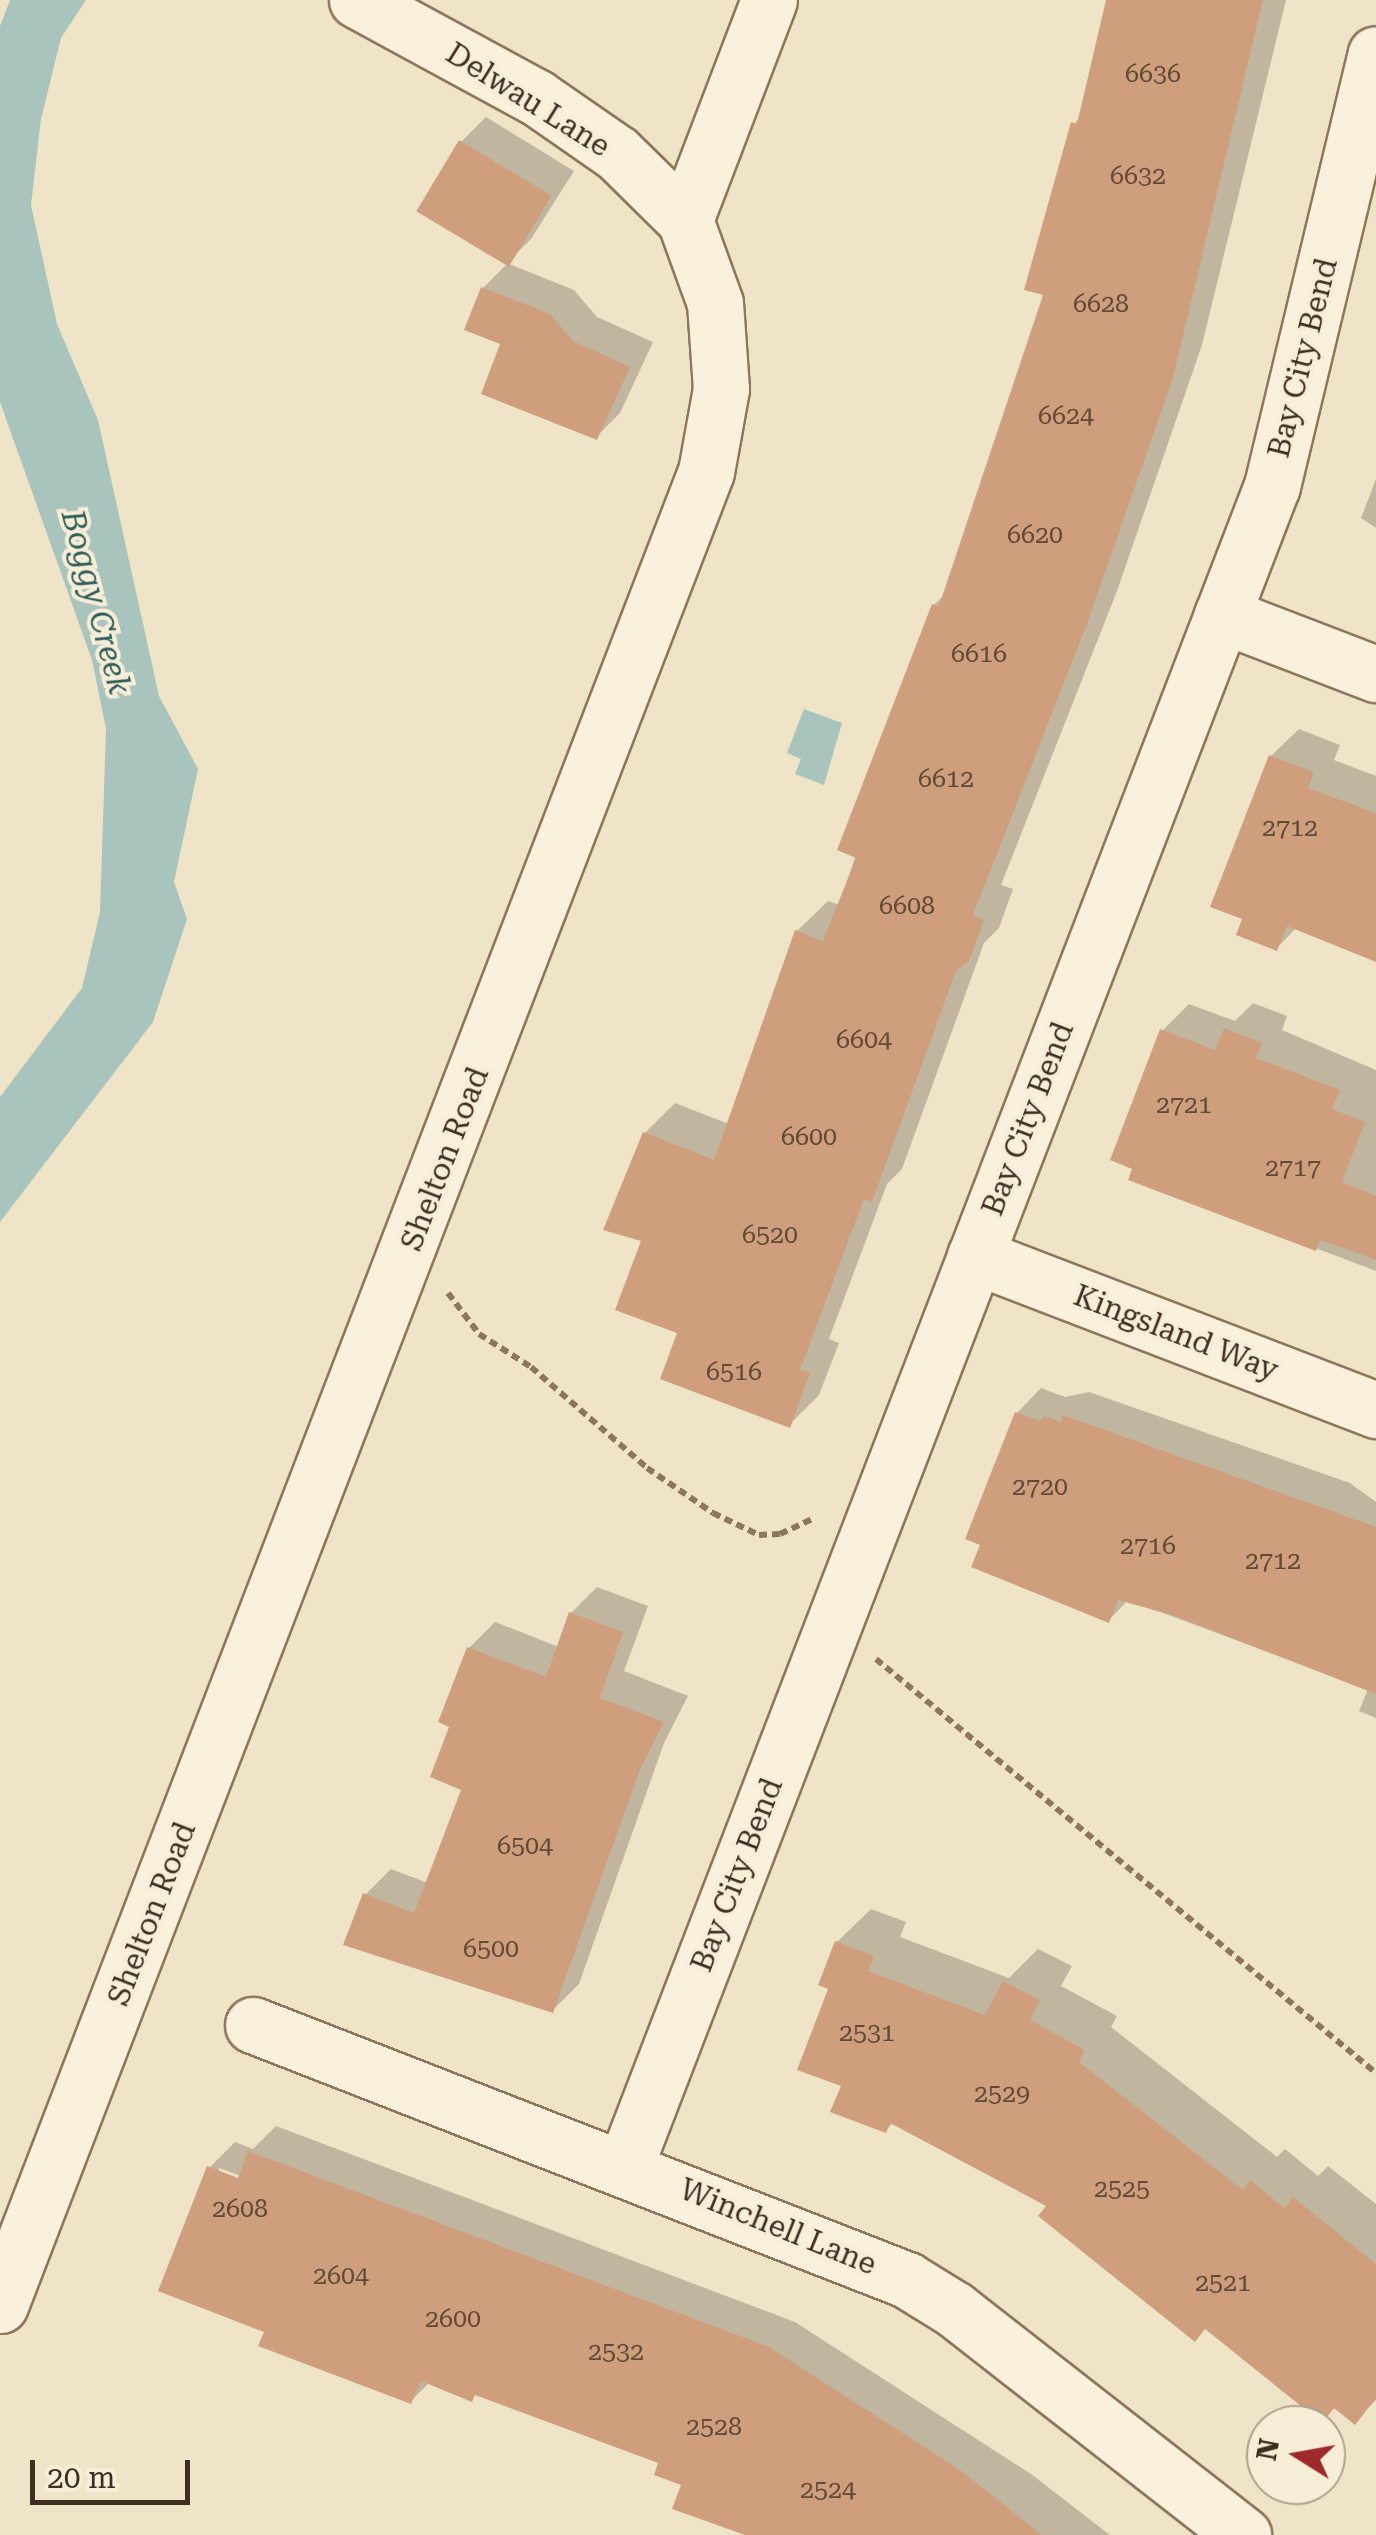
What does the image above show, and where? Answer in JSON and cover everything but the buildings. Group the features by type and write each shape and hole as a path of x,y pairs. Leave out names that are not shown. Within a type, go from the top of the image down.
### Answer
{"street":[{"name":"Delwau Lane","path":"357,0 536,97 617,154 685,220"},
{"path":"685,220 770,0"},
{"name":"Bay City Bend","path":"625,2166 1272,486 1376,54"},
{"name":"Shelton Road","path":"0,2304 411,1248 706,472 721,389 715,303 685,220"},
{"path":"1222,614 1376,674"},
{"name":"Kingsland Way","path":"975,1256 1376,1410"},
{"name":"Winchell Lane","path":"254,2024 625,2166 906,2280 954,2309 1243,2535"}],"path":[{"path":"411,1248 479,1334 531,1367 647,1468 713,1513 759,1535 780,1534 820,1515"},
{"path":"874,1658 1376,2072"}],"water":[{"name":"Boggy Creek","path":"10,0 86,0 61,38 41,119 31,205 57,324 98,420 159,696 198,769 174,882 187,919 153,1022 0,1222 0,1097 82,988 100,912 106,729 92,660 0,402 0,26"},
{"path":"804,709 842,723 824,785 795,774 801,759 787,753"}]}
